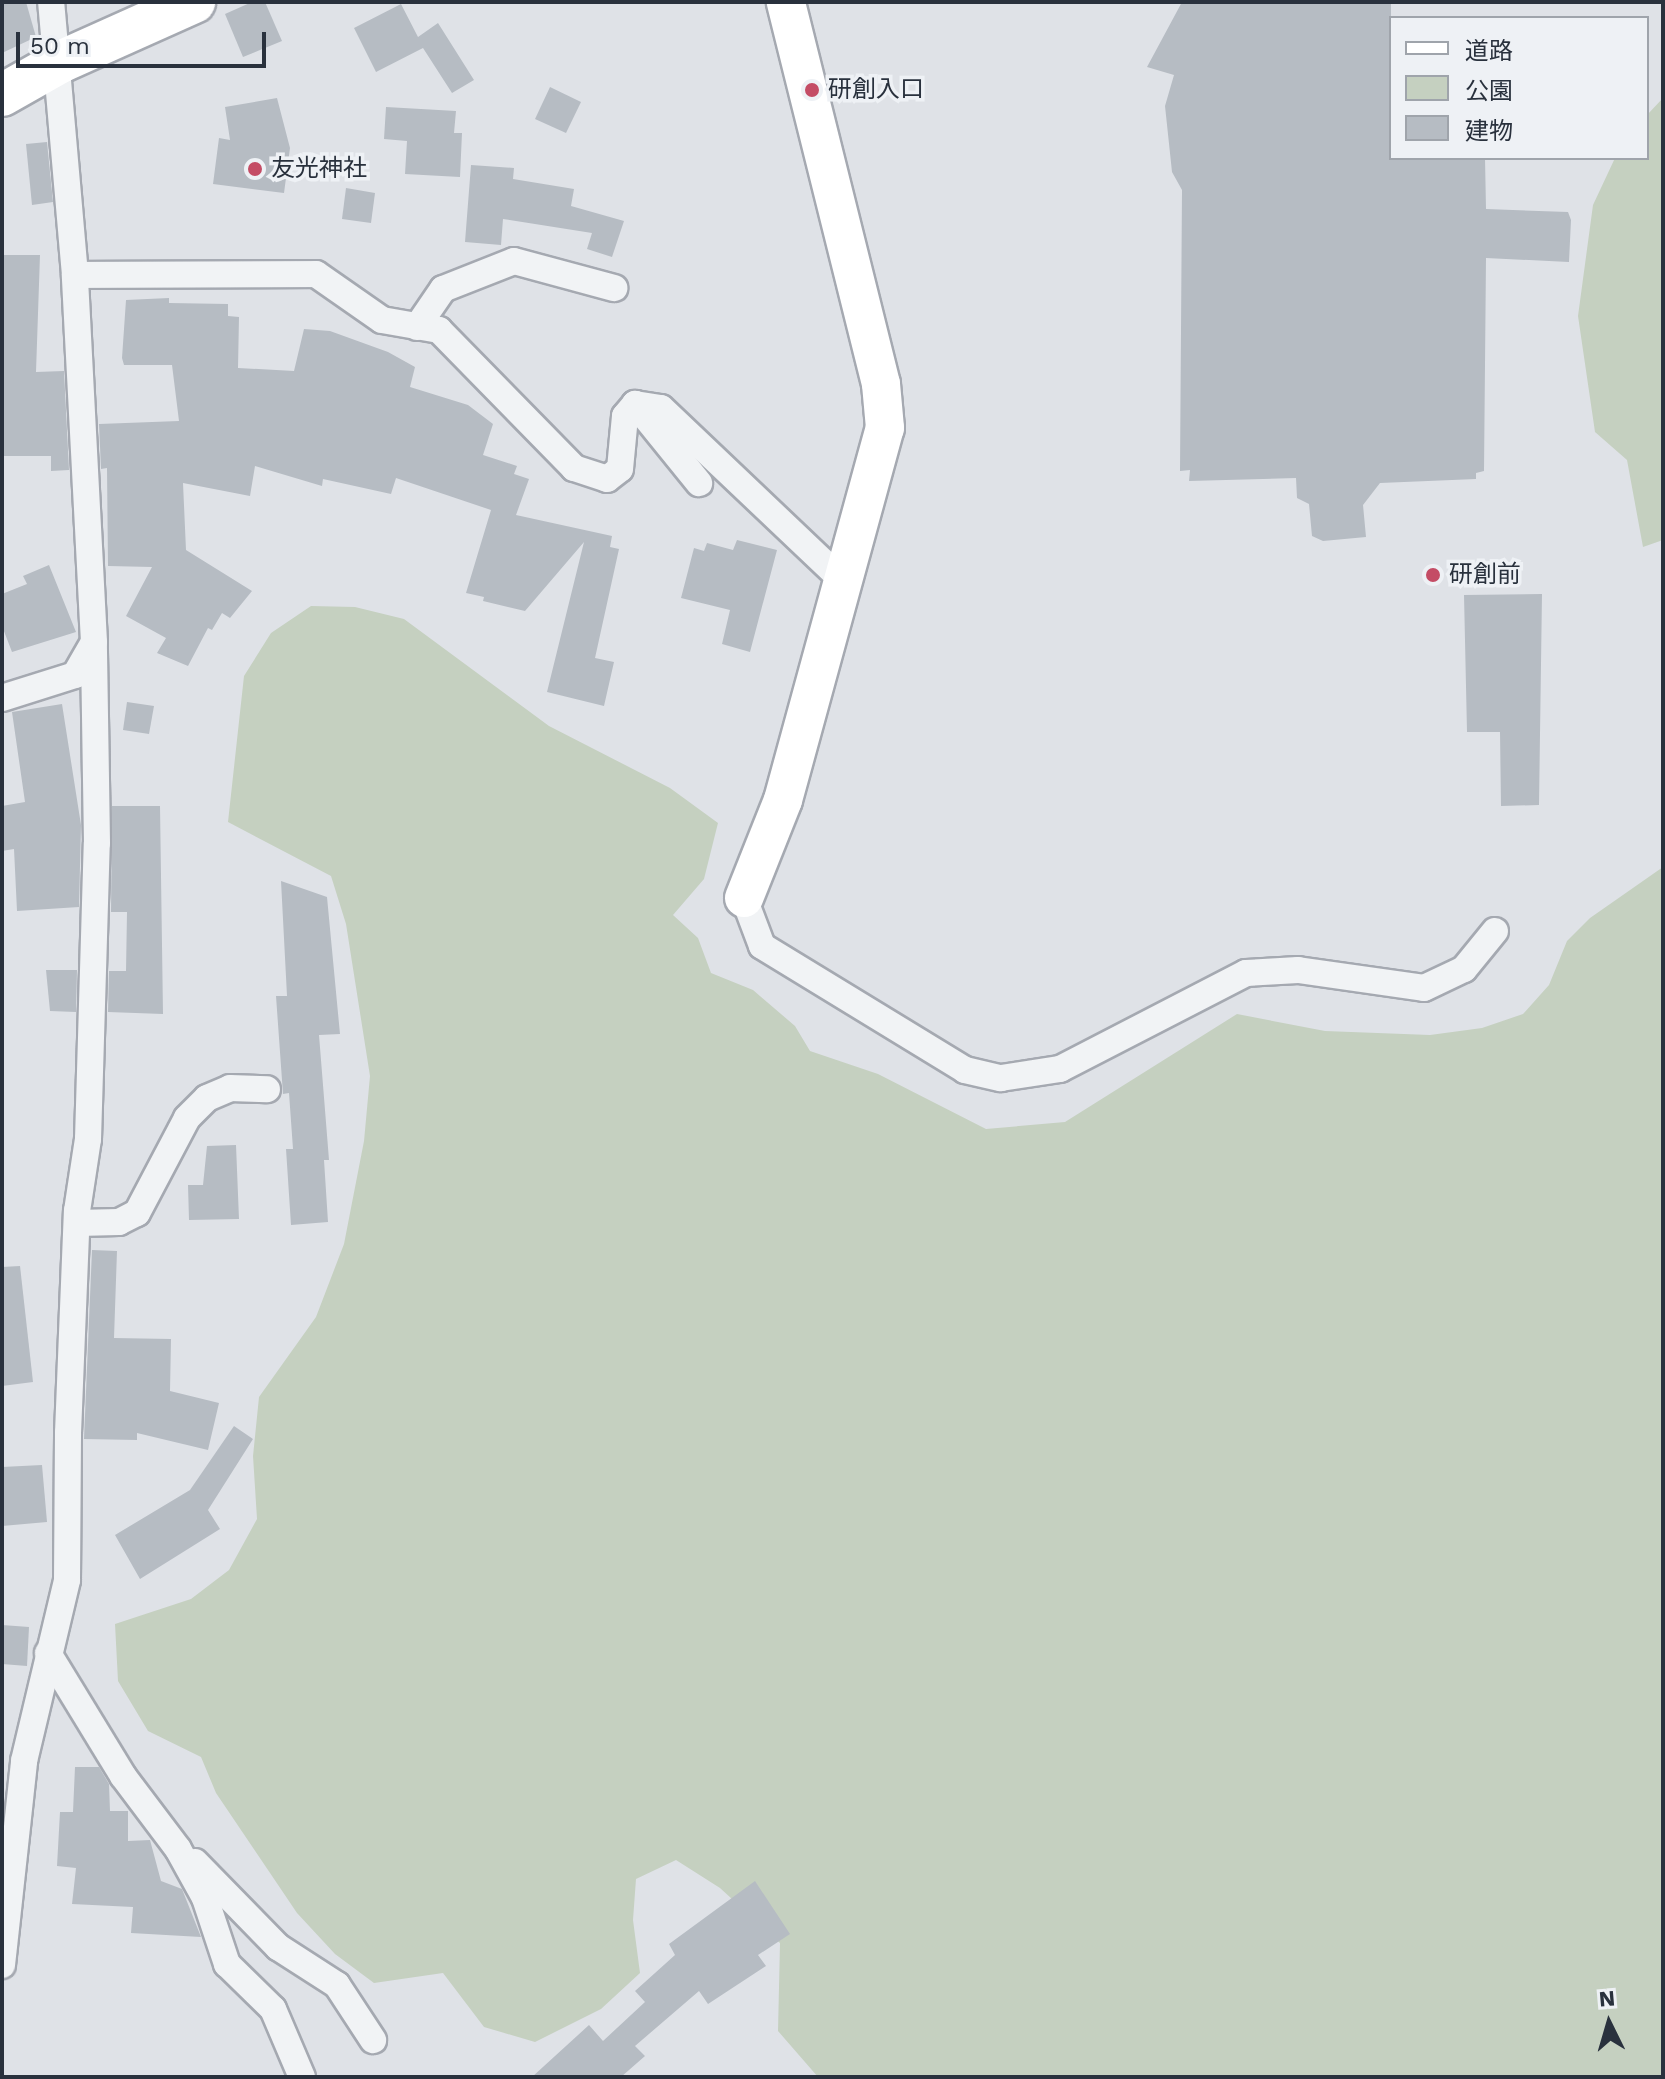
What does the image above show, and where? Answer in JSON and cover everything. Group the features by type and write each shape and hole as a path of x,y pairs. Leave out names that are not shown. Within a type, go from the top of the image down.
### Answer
{"main road":[{"path":"2,95 60,62 194,2"}],"street":[{"path":"2,1965 13,1764 67,1580 77,1223 88,1139 97,843 94,642 75,275 60,62 51,2"},
{"path":"786,2 884,407 883,437 783,800 744,898 762,946 965,1070 1001,1078 1060,1069 1246,973 1298,970 1424,988 1464,969 1495,931"},
{"path":"417,327 443,289 514,261 614,288"},
{"path":"75,275 316,274 382,320 439,330 574,468 607,479 620,469 625,416 635,404"},
{"path":"635,404 661,408 842,580"},
{"path":"635,404 699,483"},
{"path":"2,698 75,675 94,642"},
{"path":"77,1223 119,1222 137,1213 187,1118 207,1098 230,1088 267,1089"},
{"path":"48,1653 83,1716 159,1825 205,1898 227,1964 273,2009 302,2077"},
{"path":"159,1825 278,1947 337,1985 373,2040"}],"green space":[{"path":"1663,98 1663,540 1643,547 1627,460 1595,432 1578,316 1593,205 1614,160 1649,160 1649,113"},
{"path":"311,606 355,607 404,619 549,726 670,788 718,823 704,879 673,915 698,938 711,973 753,990 795,1026 810,1051 878,1074 986,1129 1065,1122 1237,1014 1325,1031 1430,1035 1482,1028 1523,1014 1549,985 1567,941 1590,918 1663,867 1663,2077 818,2077 778,2031 780,1943 720,1888 676,1860 636,1879 633,1920 640,1973 601,2009 535,2042 484,2027 443,1973 374,1983 335,1954 297,1913 216,1793 201,1757 148,1731 118,1681 115,1624 191,1599 229,1570 257,1519 253,1456 259,1397 316,1317 344,1244 364,1141 370,1076 346,924 331,876 228,822 244,676 271,633"}],"building":[{"path":"2,2 26,2 36,37 2,53"},
{"path":"252,2 265,2 282,41 243,57 225,14"},
{"path":"1182,2 1391,2 1389,160 1485,160 1486,209 1568,212 1571,220 1569,262 1486,258 1484,471 1476,473 1476,479 1380,483 1363,505 1366,537 1323,541 1312,536 1309,504 1297,498 1296,478 1189,481 1190,470 1180,471 1182,190 1172,172 1165,106 1174,75 1147,67"},
{"path":"401,4 418,37 438,23 474,80 452,93 423,48 376,72 354,28"},
{"path":"550,87 581,102 566,133 535,119"},
{"path":"277,98 290,148 284,193 213,184 219,138 230,140 225,107"},
{"path":"386,107 456,111 454,133 462,133 460,177 405,174 407,141 384,139"},
{"path":"47,142 53,202 32,205 26,144"},
{"path":"471,165 514,168 513,179 574,189 571,206 624,221 612,257 587,249 592,233 503,219 501,245 465,242"},
{"path":"346,188 375,193 371,223 342,219"},
{"path":"2,255 40,255 36,372 64,371 69,470 51,471 51,456 2,456"},
{"path":"169,298 169,303 228,304 228,316 239,317 238,368 294,371 304,329 330,331 388,352 415,367 410,387 468,405 493,424 483,455 517,466 514,474 529,479 516,515 612,536 610,547 619,549 595,658 614,662 604,706 547,692 584,542 525,611 483,601 484,597 466,593 491,510 396,478 391,494 323,479 322,486 255,466 250,496 183,483 186,550 252,591 230,618 222,613 212,630 208,628 188,666 157,653 166,638 126,616 152,567 108,566 107,468 101,469 99,424 179,421 172,365 124,365 122,358 126,300"},
{"path":"737,540 777,550 750,652 722,644 730,610 681,598 694,548 704,551 707,543 733,550"},
{"path":"49,565 76,632 12,652 2,626 2,594 27,584 23,576"},
{"path":"1542,594 1539,805 1501,806 1500,732 1467,732 1464,595"},
{"path":"127,702 154,706 149,734 123,730"},
{"path":"62,704 81,825 79,907 17,911 14,849 2,851 2,806 25,802 12,712"},
{"path":"112,806 160,806 163,1014 108,1012 109,971 126,971 127,912 111,912"},
{"path":"281,881 327,897 340,1034 319,1035 329,1160 324,1160 328,1222 291,1225 286,1149 293,1149 289,1093 283,1094 276,996 287,996"},
{"path":"46,970 77,970 76,1012 50,1011"},
{"path":"236,1145 239,1219 189,1220 188,1185 203,1185 207,1146"},
{"path":"92,1250 117,1251 114,1338 171,1339 170,1391 219,1403 208,1450 137,1433 137,1440 84,1439"},
{"path":"20,1266 33,1382 2,1386 2,1267"},
{"path":"234,1426 253,1439 208,1510 220,1529 140,1579 115,1535 190,1490"},
{"path":"42,1465 47,1522 2,1526 2,1467"},
{"path":"2,1625 29,1627 27,1666 2,1664"},
{"path":"75,1767 99,1767 109,1784 110,1811 128,1811 128,1841 150,1840 161,1881 182,1889 201,1937 131,1933 133,1907 72,1904 76,1868 57,1866 60,1812 73,1812"},
{"path":"755,1881 790,1934 758,1955 766,1966 708,2004 699,1991 635,2046 645,2056 621,2077 532,2077 589,2025 603,2041 645,2002 635,1991 675,1955 669,1944"}],"place":[{"name":"研創入口","path":"812,90"},
{"name":"友光神社","path":"255,169"},
{"name":"研創前","path":"1433,575"}]}
